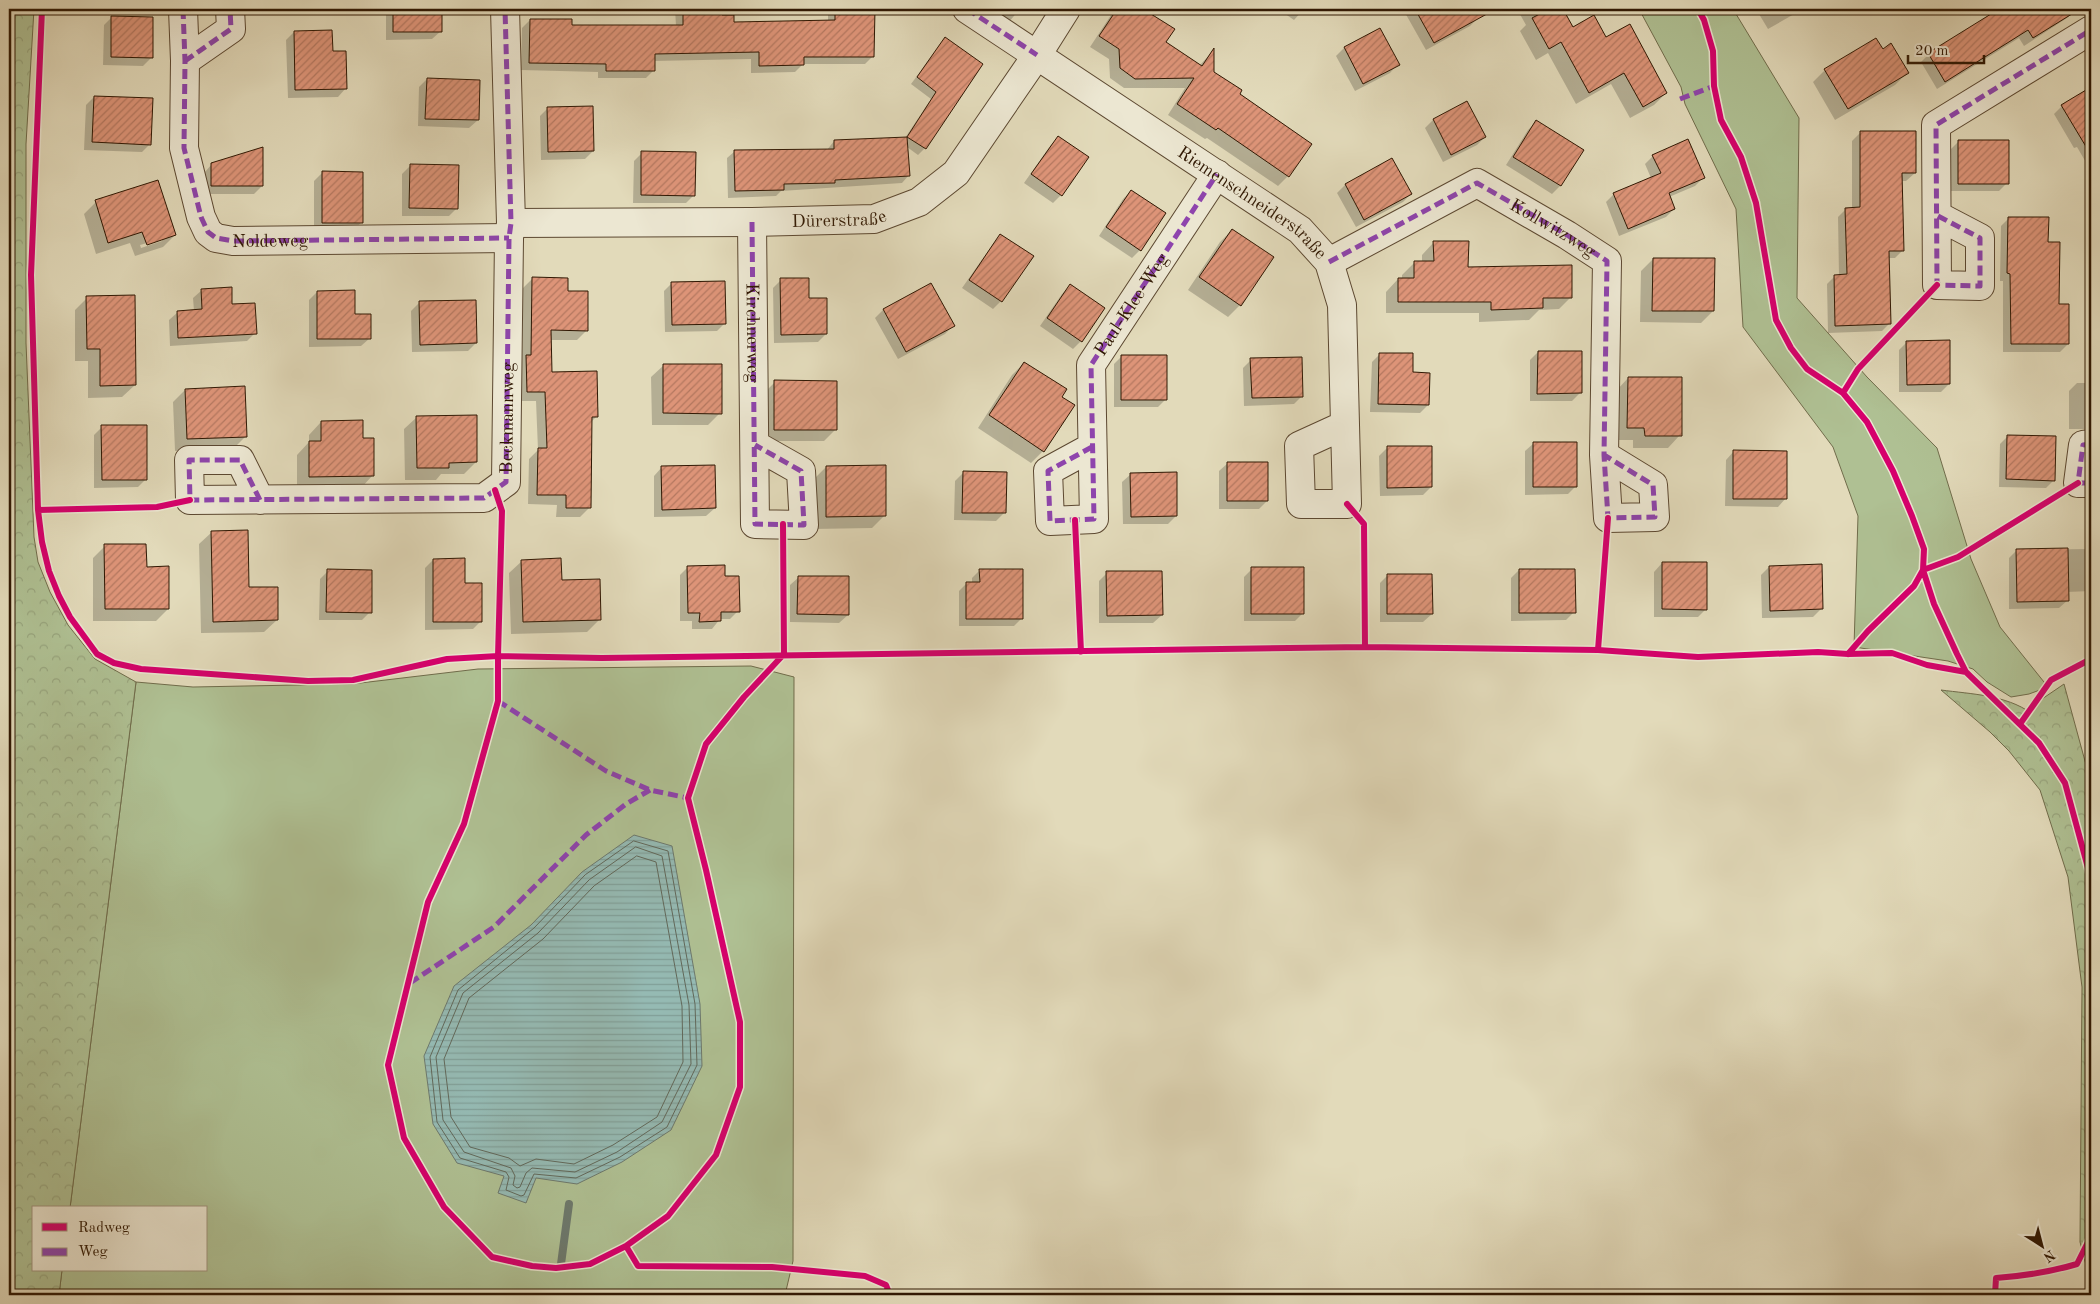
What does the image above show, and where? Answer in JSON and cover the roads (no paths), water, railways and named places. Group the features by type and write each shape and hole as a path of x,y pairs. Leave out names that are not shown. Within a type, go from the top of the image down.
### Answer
{"street":[{"name":"Noldeweg","path":"183,9 185,61 184,148 201,217 208,232 216,238 233,241 510,230"},
{"path":"185,61 231,29 230,9"},
{"path":"506,9 510,230"},
{"name":"Riemenschneiderstraße","path":"968,9 1300,230 1329,262 1342,305 1345,425"},
{"name":"Dürerstraße","path":"510,230 874,219 919,202 956,173 1037,55 1066,9"},
{"path":"1938,216 1936,125 2091,30"},
{"name":"Paul-Klee-Weg","path":"1092,447 1091,365 1217,174"},
{"name":"Kollwitzweg","path":"1329,262 1477,183 1608,261 1604,455"},
{"name":"Kirchnerweg","path":"752,222 755,445"},
{"name":"Beckmannweg","path":"260,500 484,498 506,482 510,230"},
{"path":"2091,444 2083,445 2078,483 2091,483"}],"water":[{"path":"634,835 672,846 700,1004 702,1066 671,1130 622,1162 577,1184 536,1178 526,1203 498,1193 504,1176 457,1163 433,1124 424,1056 454,986 531,925 582,872"}],"waterway":[{"path":"561,1264 569,1204"}]}
